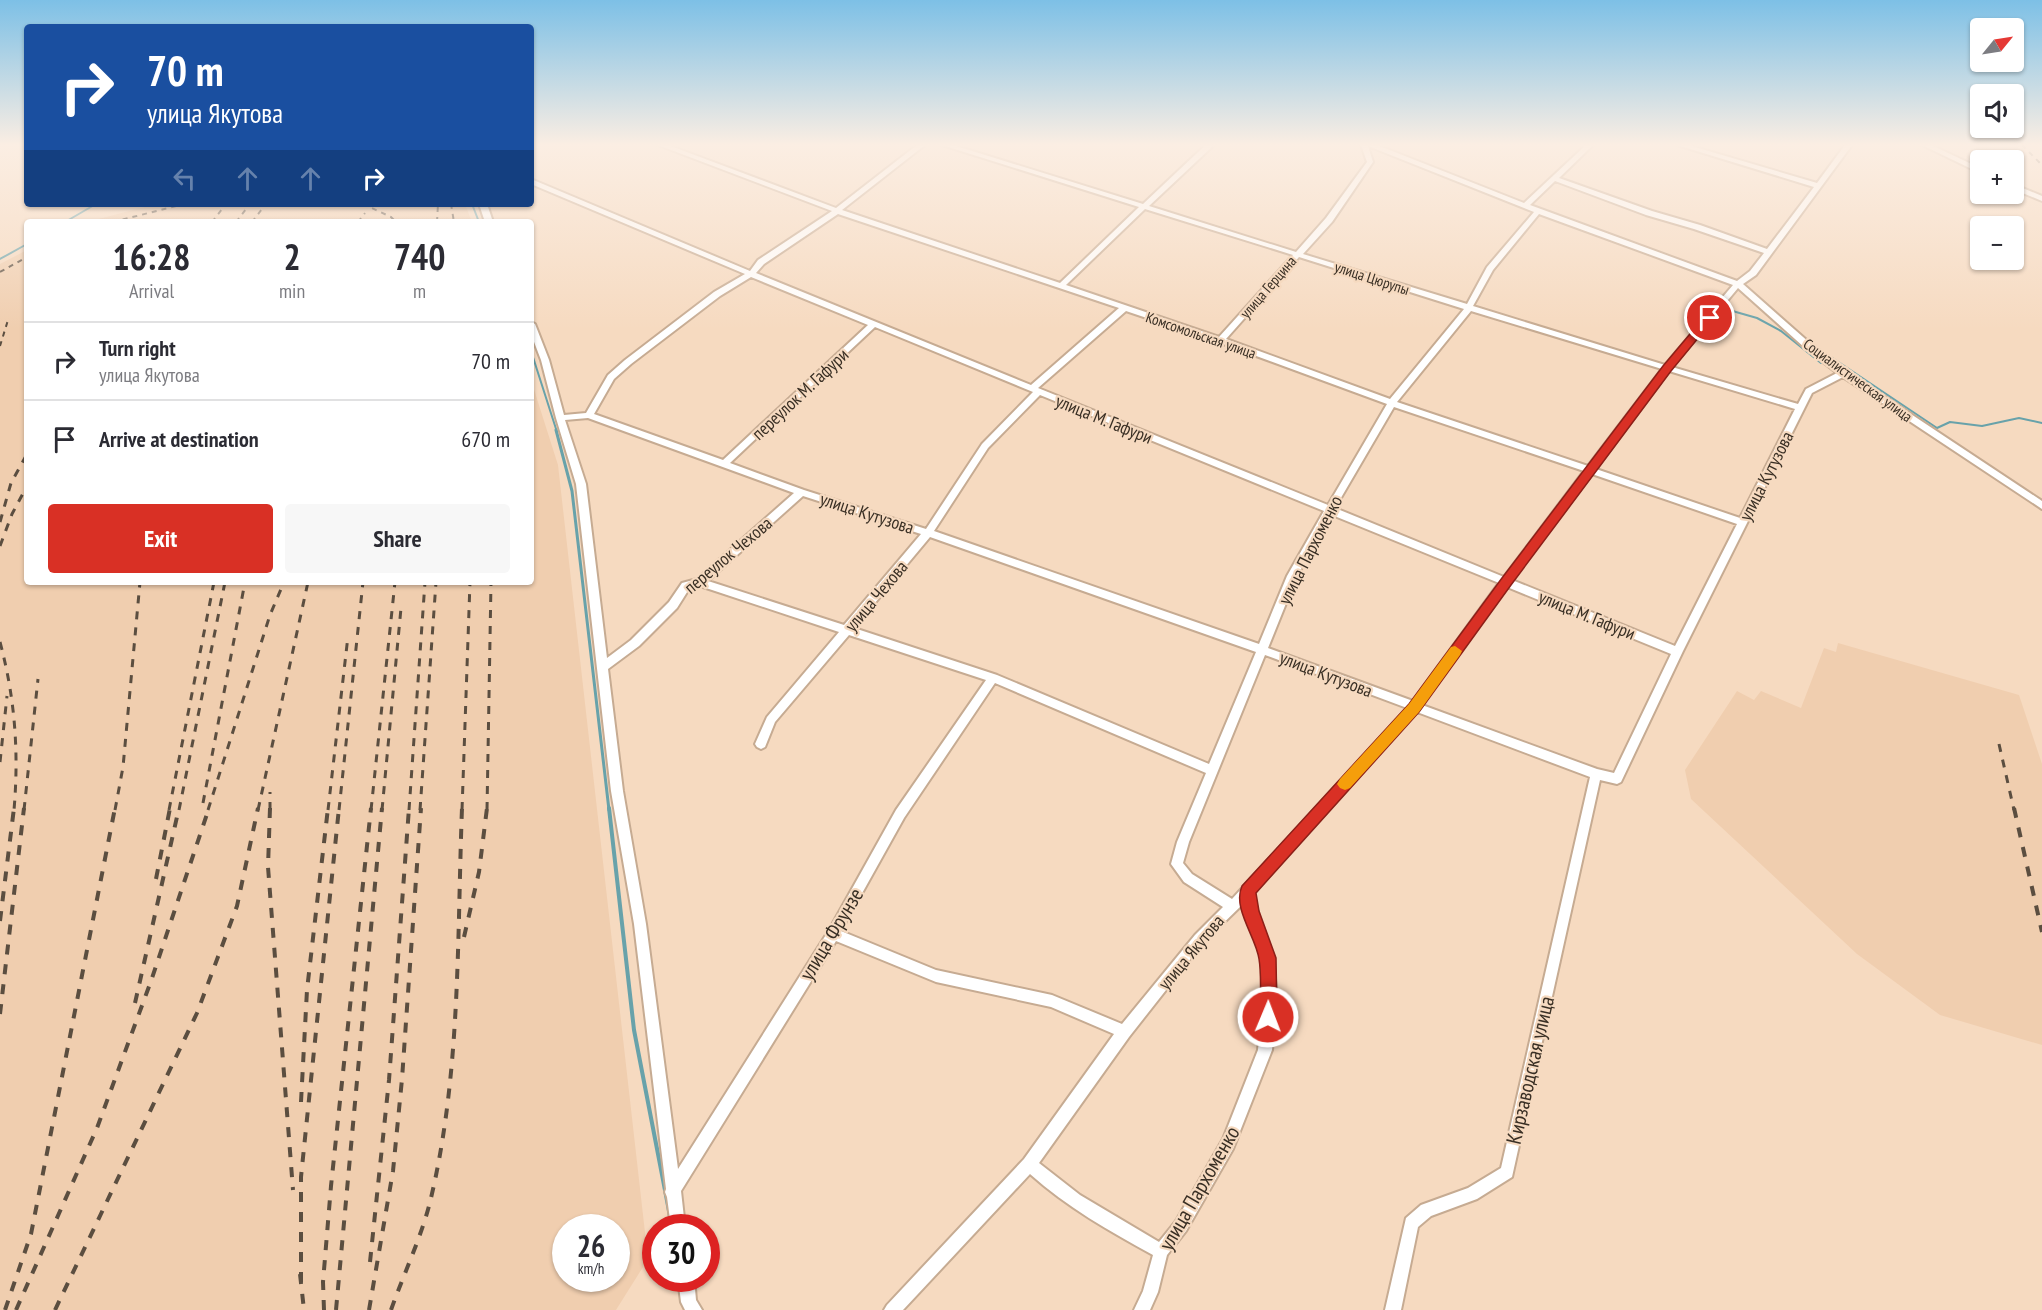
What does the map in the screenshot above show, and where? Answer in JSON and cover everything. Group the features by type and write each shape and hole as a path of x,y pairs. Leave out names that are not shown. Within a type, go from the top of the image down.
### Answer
{"street":[{"name":"улица М. Гафури","path":"590,206 1329,511 1678,652"},
{"name":"Комсомольская улица","path":"824,206 1221,340 1392,403 1743,522"},
{"path":"589,415 611,377 619,369 717,294 751,274 761,262 843,206"},
{"name":"улица Герцина","path":"1221,340 1329,220 1339,206"},
{"name":"Социалистическая улица","path":"1525,206 1738,284 1808,346 1843,373 2042,506"},
{"path":"1630,206 1767,252"},
{"name":"улица Якутова","path":"892,1310 1029,1164 1124,1032 1199,939 1232,904 1248,891 1414,708 1506,581 1592,471 1667,368 1738,284 1753,273 1802,206"},
{"path":"1061,286 1145,207"},
{"name":"улица Цюрупы","path":"1145,207 1298,253 1468,309 1801,408"},
{"name":"улица Пархоменко","path":"1232,904 1188,878 1177,864 1183,842 1292,576 1392,403 1468,309 1490,269 1538,211"},
{"name":"улица Чехова","path":"761,744 771,720 928,533 986,446 1034,390 1124,308"},
{"name":"переулок М. Гафури","path":"725,463 874,324"},
{"path":"534,332 545,360 581,484 617,791 640,924 676,1214"},
{"name":"улица Кутузова","path":"560,418 589,415 801,492 928,533 1263,650 1596,774 1617,778 1809,391 1843,373"},
{"name":"переулок Чехова","path":"603,667 635,643 673,605 686,586 700,582 801,492"},
{"path":"700,582 993,678 1213,771"},
{"name":"улица Фрунзе","path":"672,1192 832,934 900,814 993,678"},
{"name":"Кирзаводская улица","path":"1393,1310 1411,1223 1426,1210 1472,1194 1507,1172 1596,774"},
{"name":"улица Пархоменко","path":"1142,1310 1161,1251 1181,1226 1228,1144 1265,1050 1270,1000 1268,958 1251,911 1248,891"},
{"path":"832,934 936,976 1052,1001 1124,1032"},
{"path":"1029,1164 1050,1184 1094,1215 1161,1251"},
{"path":"688,1292 694,1310"}],"shaded area":[{"path":"144,207 466,207 471,219 98,219"},
{"path":"24,252 24,585 534,585 534,389 558,465 643,1214 642,1269 630,1288 630,1214 552,1214 552,1292 627,1292 616,1310 0,1310 0,264"},
{"path":"1838,643 2019,695 2042,764 2042,1045 1940,1015 1857,954 1691,799 1685,770 1737,691 1754,700 1761,691 1801,708 1824,648 1836,652"}],"waterway":[{"path":"70,219 91,207"},
{"path":"473,207 478,219"},
{"path":"0,259 24,246"},
{"path":"1729,310 1757,318 1781,331 1821,363"},
{"path":"1816,347 1937,428 1950,422 1982,426 2019,418 2042,423"},
{"path":"534,360 557,432"},
{"path":"556,430 572,491 609,810"},
{"path":"609,808 634,1030 670,1214"}],"railway":[{"path":"125,219 172,207"},
{"path":"214,219 224,207"},
{"path":"238,219 248,207"},
{"path":"254,219 263,207"},
{"path":"369,207 393,219"},
{"path":"437,219 438,207"},
{"path":"452,207 454,219"},
{"path":"360,219 365,213"},
{"path":"0,272 24,259"},
{"path":"0,346 8,320"},
{"path":"0,522 11,483 24,459"},
{"path":"0,546 12,514 24,492"},
{"path":"115,810 123,767 140,585"},
{"path":"169,810 213,585"},
{"path":"179,810 224,585"},
{"path":"203,803 244,585"},
{"path":"208,810 270,615 283,585"},
{"path":"258,810 307,585"},
{"path":"339,810 363,585"},
{"path":"371,810 395,585"},
{"path":"409,810 425,585"},
{"path":"420,810 436,585"},
{"path":"462,810 470,585"},
{"path":"487,810 491,585"},
{"path":"382,810 401,608"},
{"path":"328,810 348,636"},
{"path":"0,642 9,684 16,746 14,810"},
{"path":"24,810 38,679"},
{"path":"0,762 7,696"},
{"path":"1999,744 2014,810"},
{"path":"270,792 270,808"},
{"path":"0,921 14,808"},
{"path":"0,1014 24,808"},
{"path":"5,1310 31,1234 115,808"},
{"path":"156,879 170,808"},
{"path":"135,1003 179,808"},
{"path":"16,1310 97,1128 151,981 209,808"},
{"path":"55,1310 197,1013 237,906 258,808"},
{"path":"270,808 268,867 293,1190"},
{"path":"301,1102 307,990 328,808"},
{"path":"301,1282 301,1177 339,808"},
{"path":"324,1310 323,1282 331,1186 371,808"},
{"path":"336,1310 382,808"},
{"path":"370,1262 389,1080 409,808"},
{"path":"369,1310 393,1171 402,1079 421,808"},
{"path":"391,1310 418,1240 431,1198 448,1102 456,1004 462,808"},
{"path":"464,937 479,872 487,808"},
{"path":"2014,808 2042,932"},
{"path":"300,1274 304,1310"}],"slow traffic":[{"path":"1345,784 1414,708 1455,651"}],"route":[{"path":"1268,1017 1270,1000 1268,958 1251,911 1248,891 1414,708 1506,581 1592,471 1667,368 1710,318"}]}
